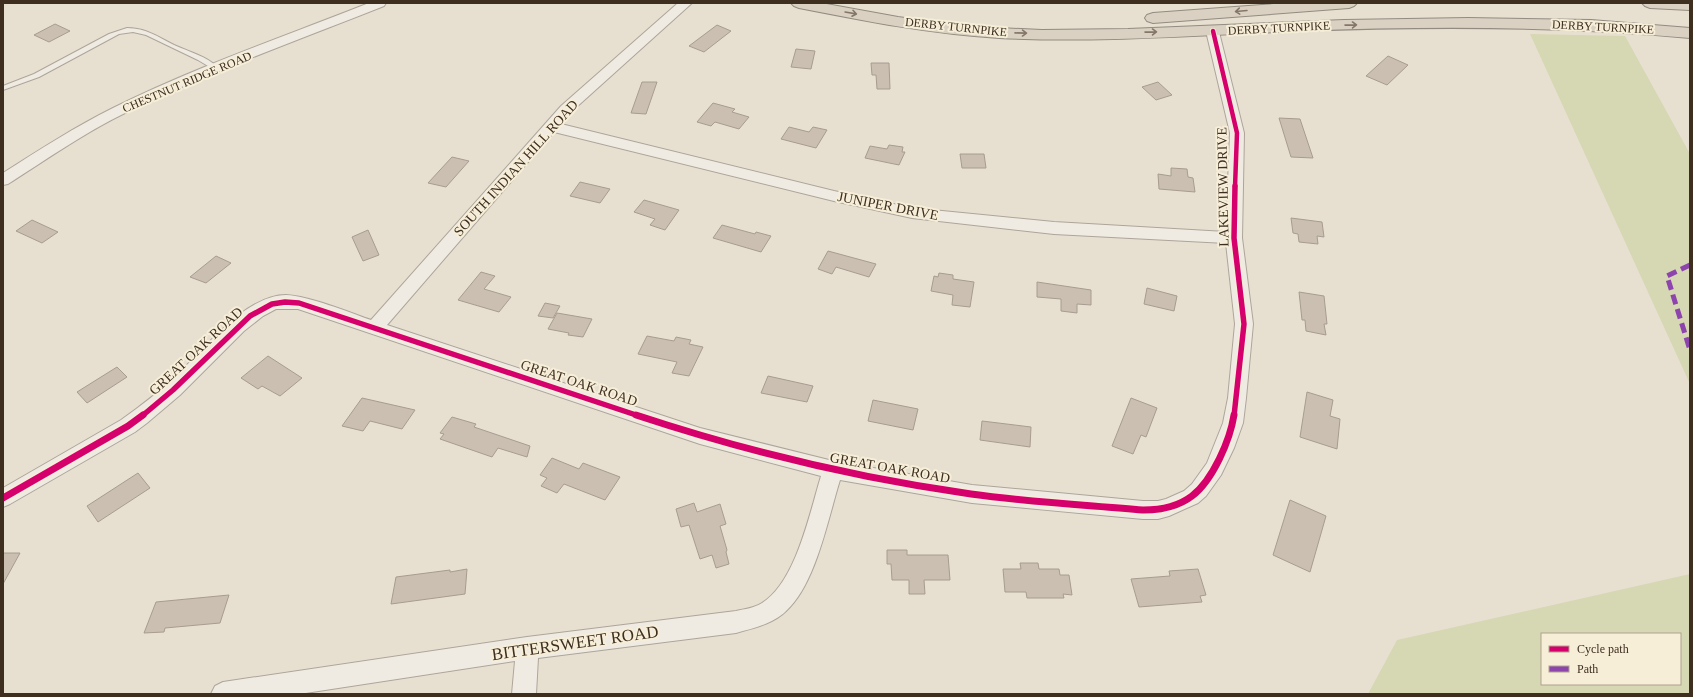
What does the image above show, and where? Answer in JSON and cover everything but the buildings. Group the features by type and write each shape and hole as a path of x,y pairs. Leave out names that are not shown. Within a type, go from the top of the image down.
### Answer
{"highway":[{"name":"DERBY TURNPIKE","path":"799,3 889,20 998,33 1060,34 1213,31 1343,25 1453,23 1591,25 1690,33"},
{"name":"DERBY TURNPIKE","path":"874,3 924,12 989,20 1067,22 1148,19 1312,4 1349,3"},
{"name":"DERBY TURNPIKE","path":"1650,3 1690,5"}],"street":[{"name":"CHESTNUT RIDGE ROAD","path":"3,180 78,133 119,110 215,68 380,3"},
{"name":"SOUTH INDIAN HILL ROAD","path":"375,327 566,109 686,3"},
{"name":"LAKEVIEW DRIVE","path":"1205,482 1214,469 1224,448 1233,423 1237,398 1244,324 1234,238 1237,133 1213,31"},
{"name":"JUNIPER DRIVE","path":"550,126 834,196 912,213 1047,227 1234,238"},
{"name":"GREAT OAK ROAD","path":"3,498 121,430 142,416 165,398 246,320 265,306 279,302 292,302 375,327 700,436 833,470 972,494 1143,510 1158,510 1181,502 1191,497 1205,482"},
{"name":"BITTERSWEET ROAD","path":"222,694 527,648 736,622 755,618 770,612 780,604 788,594 804,564 833,470"},
{"path":"524,694 527,648"}],"lane":[{"path":"3,88 14,85 38,74 121,31 133,30 179,49 209,63 215,68"}],"green space":[{"path":"1530,34 1625,36 1690,154 1690,384"},
{"path":"1690,574 1690,694 1368,694 1397,640"}],"marked path":[{"path":"1690,265 1667,276 1690,350"}],"cycle path":[{"path":"3,498 128,426 173,390 250,316 268,305 285,302 299,303 700,436 833,470 972,494 1143,510 1158,510 1169,507 1191,497 1199,490 1214,469 1224,448 1233,423 1237,398 1244,324 1234,238 1237,133 1213,31"}]}
